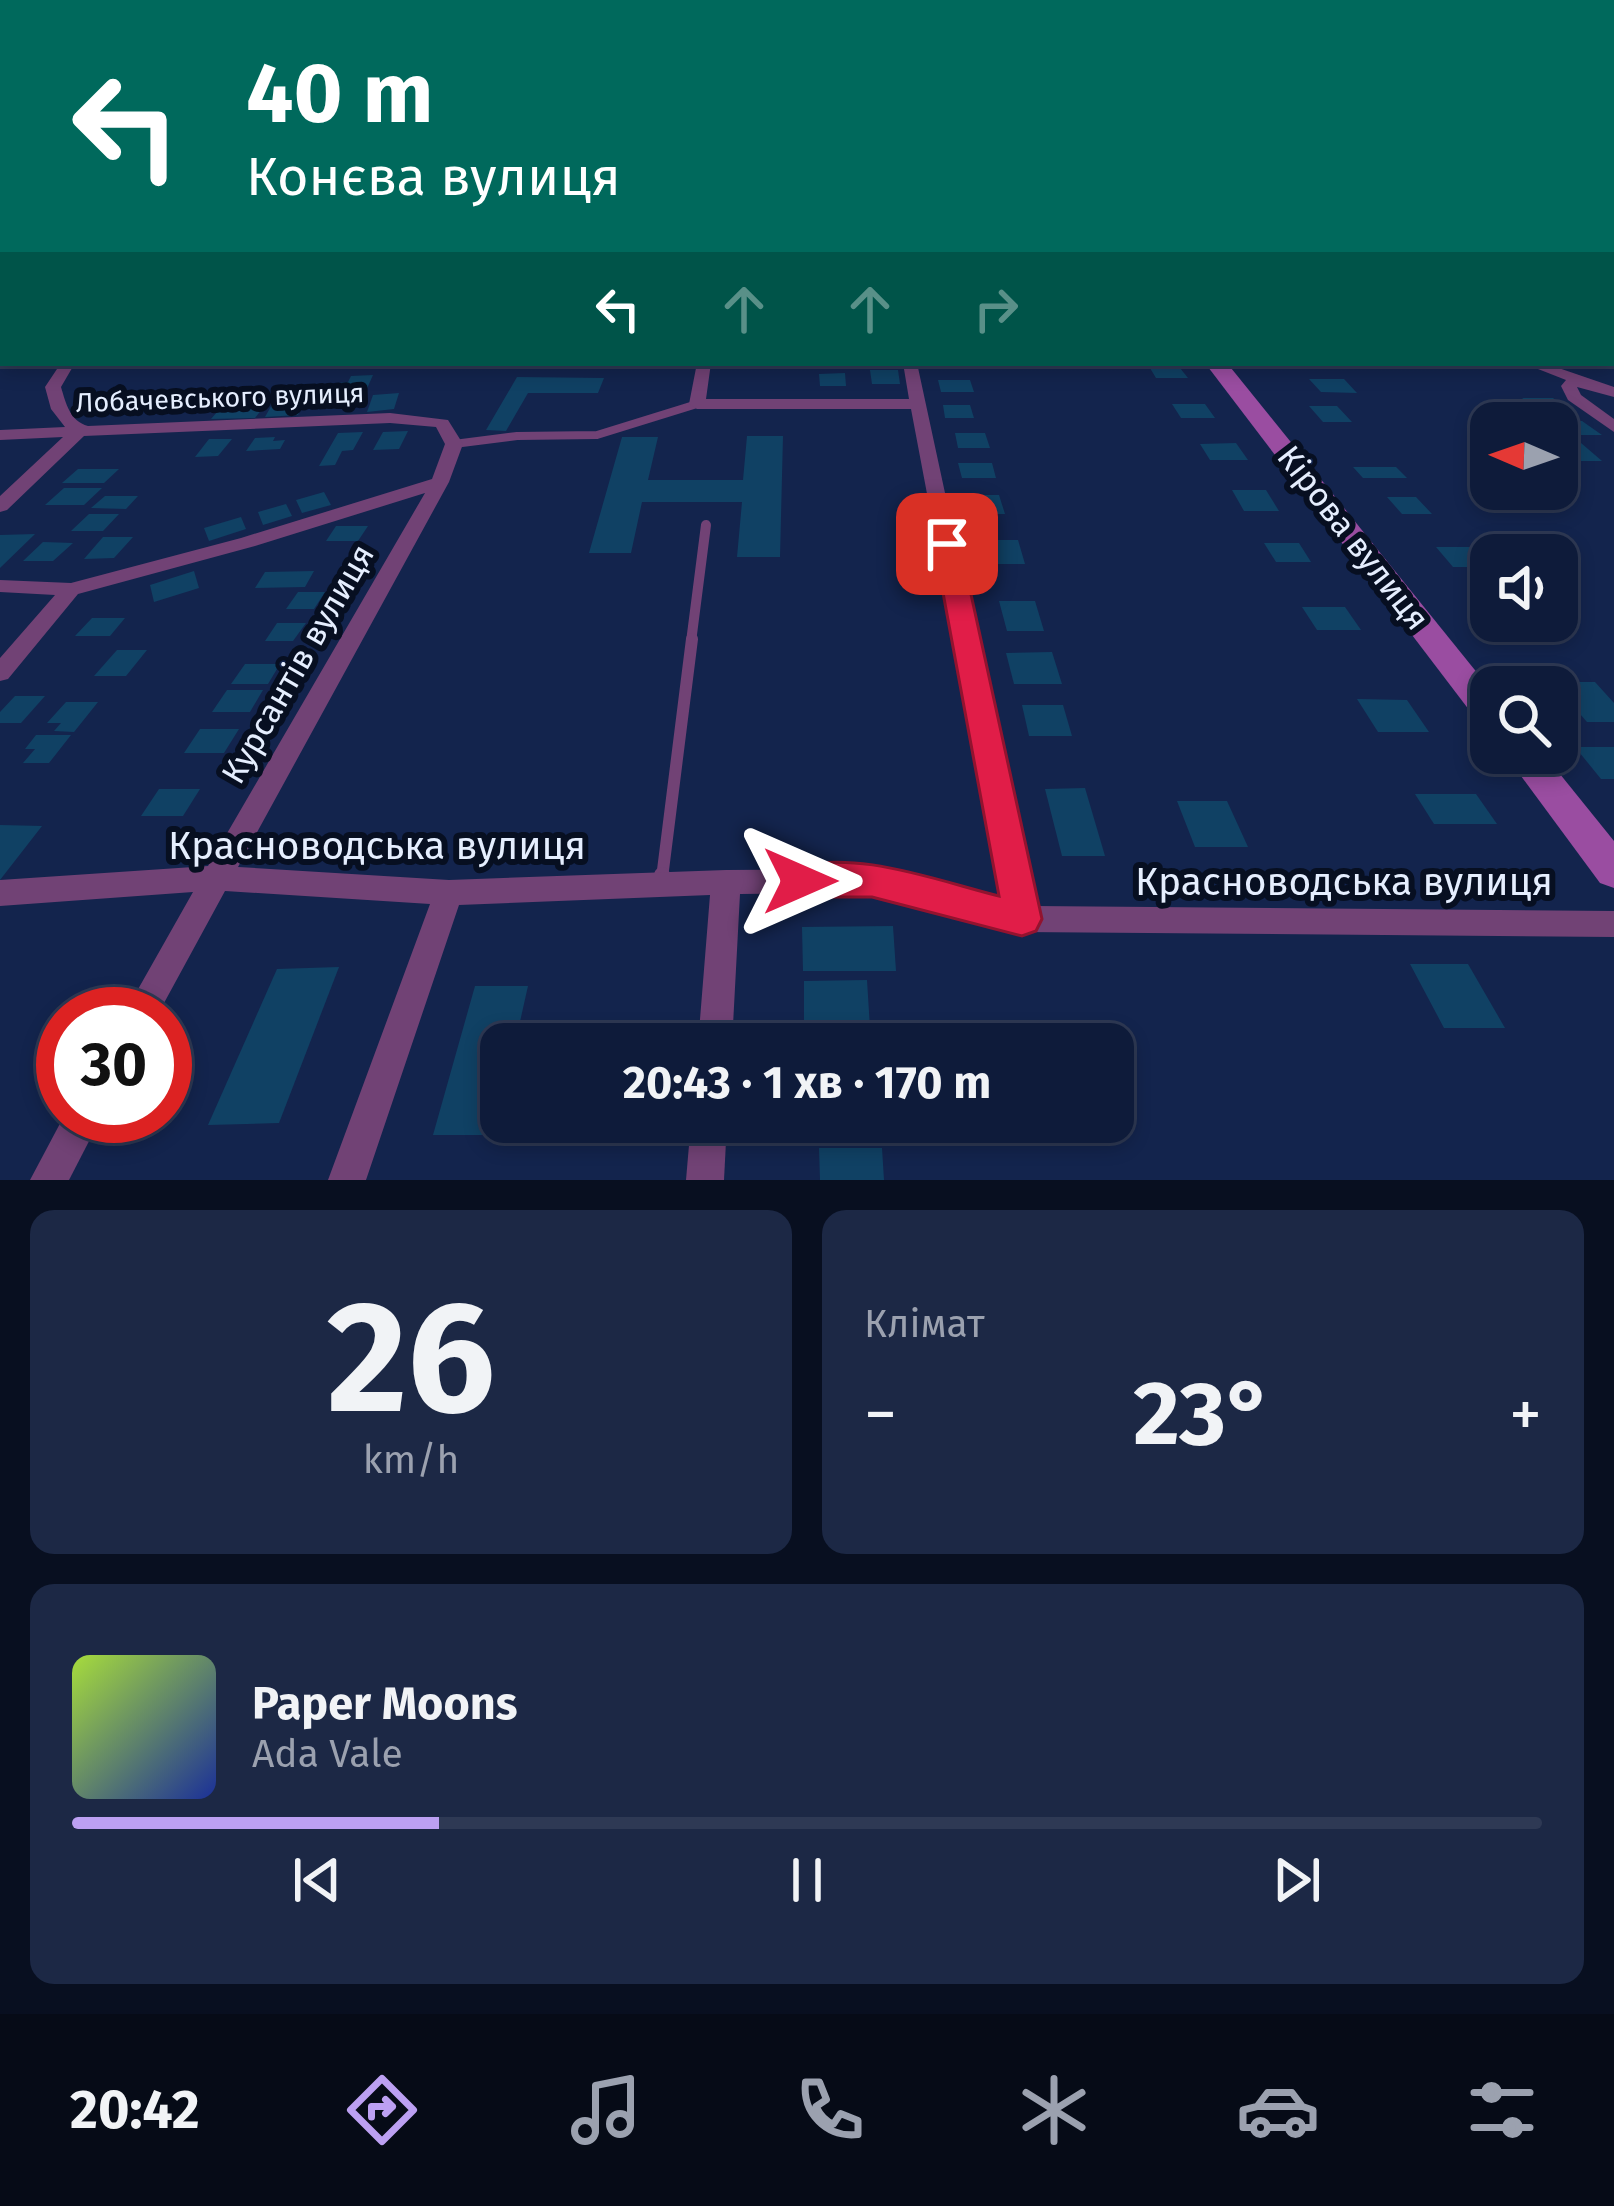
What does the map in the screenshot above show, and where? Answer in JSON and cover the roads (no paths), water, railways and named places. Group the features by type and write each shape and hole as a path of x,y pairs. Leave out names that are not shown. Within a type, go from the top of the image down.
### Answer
{"main road":[{"name":"Кірова вулиця","path":"1218,366 1470,687"},
{"path":"1538,774 1614,871"}],"street":[{"path":"0,506 79,429 59,409 53,387 66,366"},
{"path":"703,366 697,404 918,404"},
{"path":"911,366 1022,919"},
{"path":"1539,366 1614,392"},
{"path":"1576,379 1569,386 1574,397 1614,427"},
{"name":"Лобачевського вулиця","path":"0,435 390,418 448,434"},
{"name":"Курсантів вулиця","path":"155,987 440,482 448,434"},
{"name":"Курсантів вулиця","path":"0,586 71,589 248,542 440,482"},
{"path":"0,673 71,589"},
{"name":"Красноводська вулиця","path":"0,893 214,878 449,893 872,881 1022,919 1614,924"},
{"path":"716,1023 726,882"},
{"path":"347,1180 449,893"},
{"path":"49,1180 69,1143"},
{"path":"705,1180 708,1143"}],"lane":[{"path":"448,434 597,435 697,404"},
{"path":"661,884 706,525"}]}
